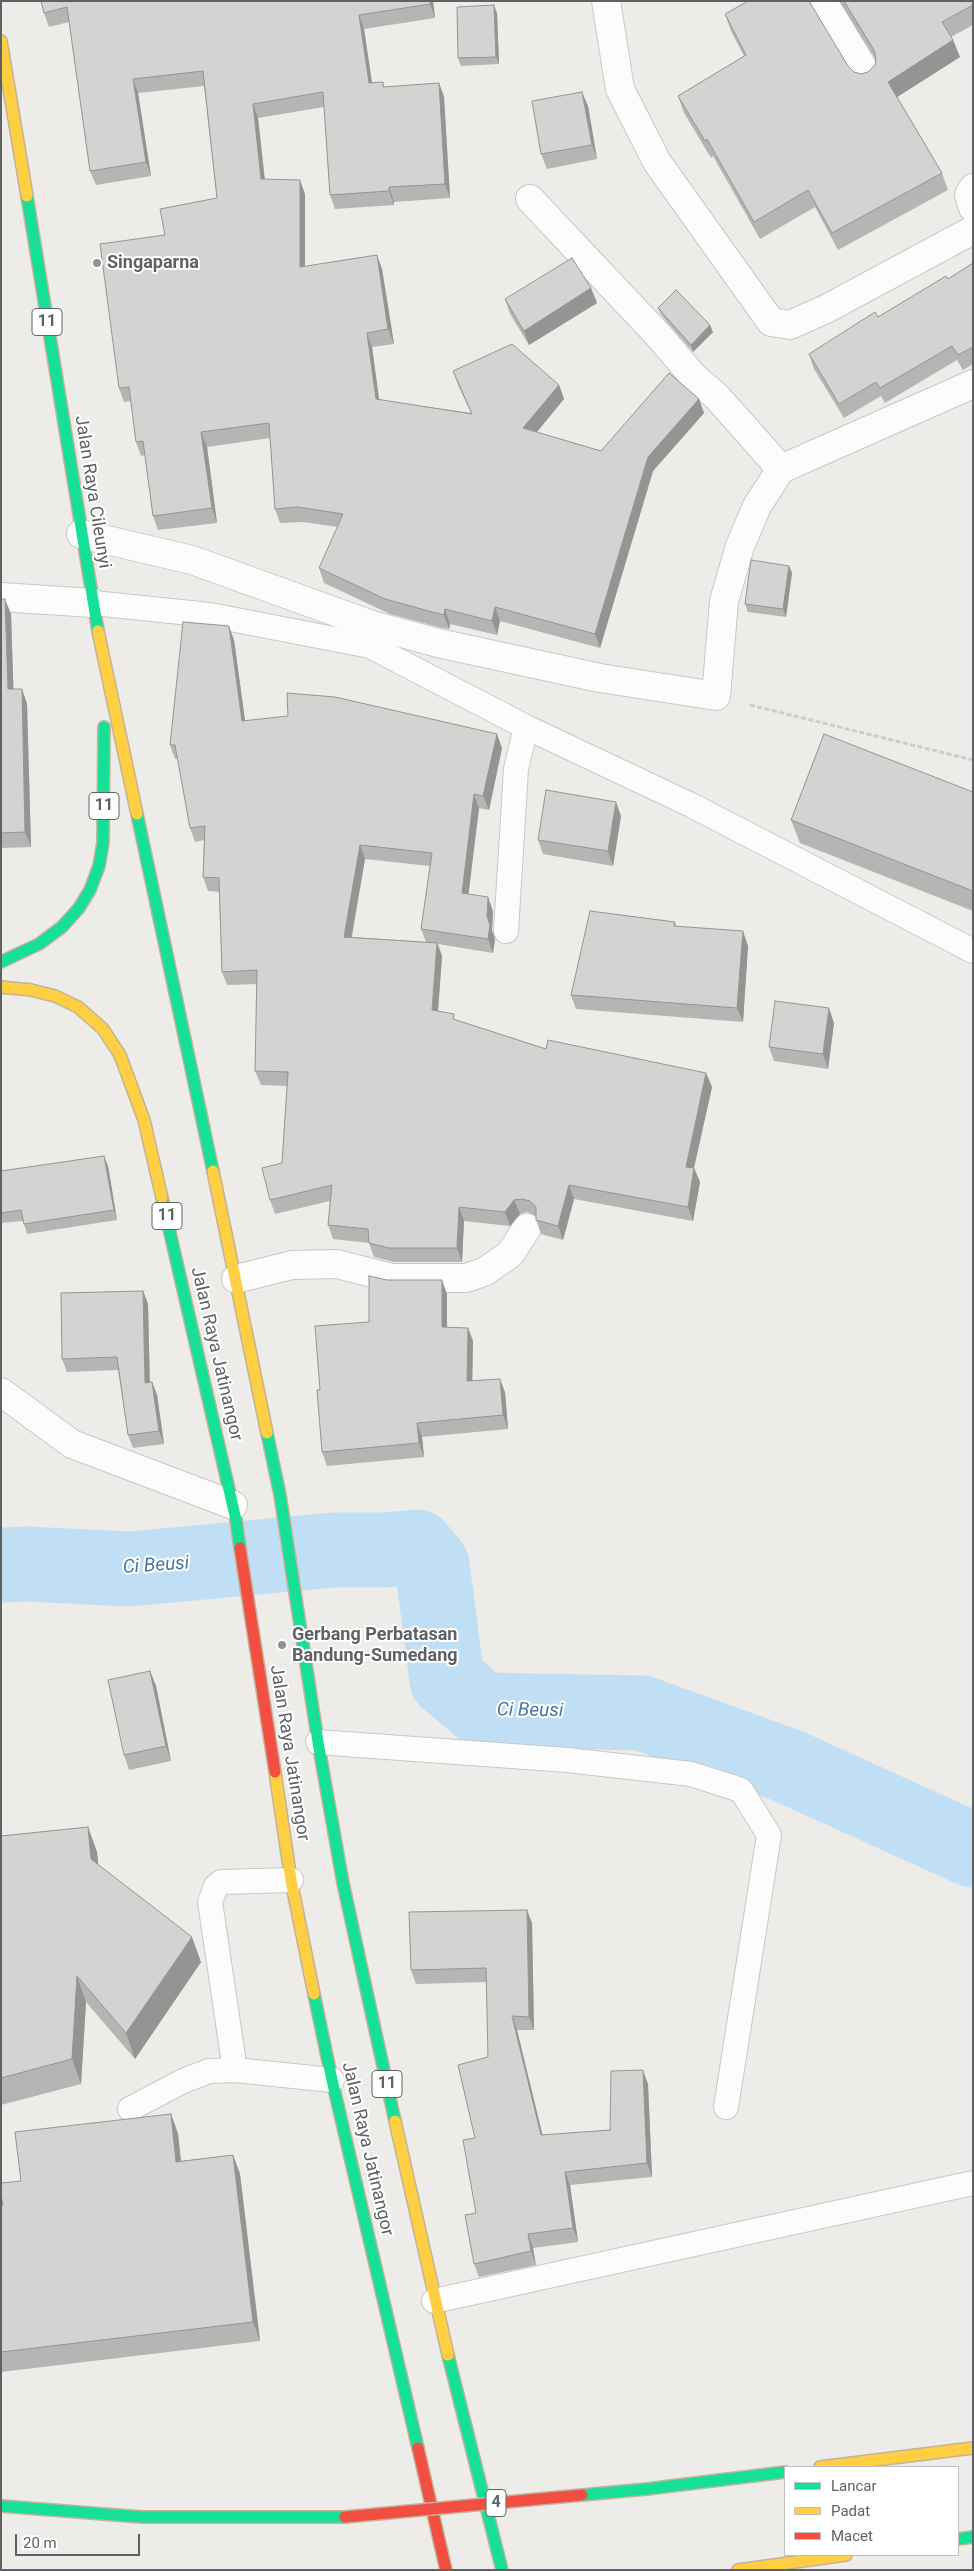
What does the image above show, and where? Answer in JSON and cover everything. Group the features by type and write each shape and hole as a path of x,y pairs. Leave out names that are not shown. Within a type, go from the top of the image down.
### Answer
{"highway":[{"name":"Jalan Raya Cileunyi","path":"1,42 10,142 93,603 114,713 165,945"},
{"name":"11","path":"1,962 39,944 62,927 90,890 99,866 103,843 105,761 103,712 93,603"},
{"name":"Jalan Raya Jatinangor","path":"165,945 280,1495 318,1742 343,1883 434,2301 502,2570"},
{"name":"Jalan Raya Jatinangor","path":"1,987 31,990 55,996 78,1007 103,1029 120,1055 138,1102 156,1170 234,1513 291,1880 332,2080 446,2570"},
{"path":"828,2466 973,2448"},
{"name":"4","path":"1,2506 142,2517 345,2517 646,2489 784,2472"},
{"path":"959,2539 973,2537"},
{"path":"738,2570 839,2556"}],"street":[{"path":"606,1 620,89 653,154 771,322 790,325 826,309 973,230"},
{"path":"823,1 867,75"},
{"path":"973,188 969,195 973,208"},
{"path":"530,199 659,336 693,376 717,397 781,469"},
{"path":"82,534 192,560 372,625 438,643 600,678 716,696 724,601 740,546 757,506 781,469 973,384"},
{"path":"1,598 93,603"},
{"path":"236,1279 292,1265 337,1264 392,1278 428,1276 466,1278 484,1272 510,1254 528,1228"},
{"path":"1,1392 72,1444 234,1513"}],"lane":[{"path":"93,603 210,615 370,646 526,727 691,805 973,951"},
{"path":"506,931 516,769 526,727"},
{"path":"318,1742 567,1760 682,1773 741,1790 769,1835 726,2107"},
{"path":"235,2070 210,1902 216,1886 221,1882 291,1880"},
{"path":"130,2110 183,2081 210,2071 235,2070 332,2080"},
{"path":"434,2301 973,2183"}],"path":[{"path":"716,696 973,760"}],"building":[{"path":"41,1 430,1 430,4 359,15 369,83 383,82 383,87 439,83 445,184 389,187 389,191 330,195 323,92 253,104 261,179 300,180 300,267 377,255 388,329 367,333 376,399 472,414 453,371 512,344 559,385 523,428 601,451 669,373 699,399 648,457 595,634 495,607 492,621 445,609 444,615 385,599 319,568 343,514 298,507 275,509 269,423 201,432 212,508 153,516 143,441 136,442 129,387 119,388 100,244 165,235 160,209 217,198 203,71 133,79 146,162 90,171 67,7 44,13"},
{"path":"748,1 809,1 848,66 854,72 861,74 868,72 875,65 876,58 874,50 844,1 973,1 973,5 942,22 953,40 888,82 942,173 832,233 808,190 754,222 707,139 705,141 678,96 746,55 725,14"},
{"path":"494,5 496,57 458,58 457,7"},
{"path":"582,92 592,145 541,154 532,101"},
{"path":"572,258 591,288 524,331 505,299"},
{"path":"973,263 973,347 958,355 952,346 880,388 876,382 839,404 809,354 875,312 878,317 946,276 948,279"},
{"path":"676,290 710,325 691,345 658,308"},
{"path":"751,560 789,566 783,609 745,604"},
{"path":"1,599 5,599 8,689 22,689 25,832 1,833"},
{"path":"183,622 229,626 242,721 288,716 287,693 335,697 497,734 483,796 474,794 462,893 488,897 487,916 490,925 488,939 421,929 432,853 360,845 344,937 437,943 432,1010 454,1014 453,1019 546,1049 548,1040 706,1073 686,1167 694,1168 688,1207 569,1185 558,1226 536,1220 536,1207 530,1201 522,1199 514,1200 505,1212 459,1207 457,1248 389,1248 369,1243 368,1229 328,1225 332,1185 270,1200 262,1168 282,1163 288,1072 255,1071 257,970 222,972 219,878 203,877 205,826 190,828 175,745 170,745"},
{"path":"824,734 973,792 973,891 791,820"},
{"path":"546,790 616,802 608,851 538,840"},
{"path":"590,911 675,922 674,926 743,931 737,1008 571,995"},
{"path":"775,1001 829,1008 823,1054 769,1047"},
{"path":"104,1156 114,1210 24,1224 21,1210 1,1213 1,1171"},
{"path":"369,1276 387,1280 442,1280 442,1327 468,1328 467,1381 500,1379 503,1415 417,1423 419,1443 322,1452 317,1390 320,1390 315,1326 369,1322"},
{"path":"143,1291 145,1383 152,1382 159,1431 128,1435 117,1357 62,1359 61,1293"},
{"path":"150,1671 166,1746 124,1755 108,1680"},
{"path":"88,1827 91,1859 192,1937 126,2033 77,1976 72,2059 1,2078 1,1836"},
{"path":"527,1910 529,2017 512,2016 541,2135 610,2130 611,2071 643,2070 647,2163 565,2172 573,2228 528,2234 531,2251 474,2264 465,2215 476,2213 463,2140 475,2138 458,2065 488,2057 486,1968 411,1970 409,1912"},
{"path":"171,2114 176,2162 233,2155 253,2322 1,2352 1,2205 3,2206 1,2183 21,2181 15,2132"}],"waterway":[{"name":"Ci Beusi","path":"1,1565 26,1564 130,1569 333,1550 384,1550 417,1547 432,1565 447,1680 483,1710 642,1713 788,1766 973,1850"}],"traffic: fast":[{"path":"27,196 98,631"},
{"path":"1,962 39,944 62,927 79,908 90,890 99,866 103,843 104,727"},
{"path":"137,814 213,1171"},
{"path":"162,1198 236,1520 240,1548"},
{"path":"267,1433 280,1495 318,1742 343,1883 395,2121"},
{"path":"314,1994 332,2080 418,2448"},
{"path":"448,2355 502,2570"},
{"path":"647,2489 784,2472"},
{"path":"582,2495 647,2489"},
{"path":"1,2506 142,2517 345,2517"},
{"path":"959,2539 973,2537"}],"traffic: slow":[{"path":"1,41 27,196"},
{"path":"98,631 137,814"},
{"path":"1,987 31,990 55,996 78,1007 103,1029 120,1055 144,1120 162,1198"},
{"path":"213,1171 267,1433"},
{"path":"275,1772 291,1880 314,1994"},
{"path":"395,2121 448,2355"},
{"path":"828,2466 973,2448"},
{"path":"738,2570 839,2556"}],"traffic: jam":[{"path":"240,1548 275,1772"},
{"path":"418,2448 446,2570"},
{"path":"345,2517 582,2495"}],"place":[{"name":"Singaparna","path":"97,263"},
{"name":"Gerbang Perbatasan Bandung-Sumedang","path":"282,1645"}]}
